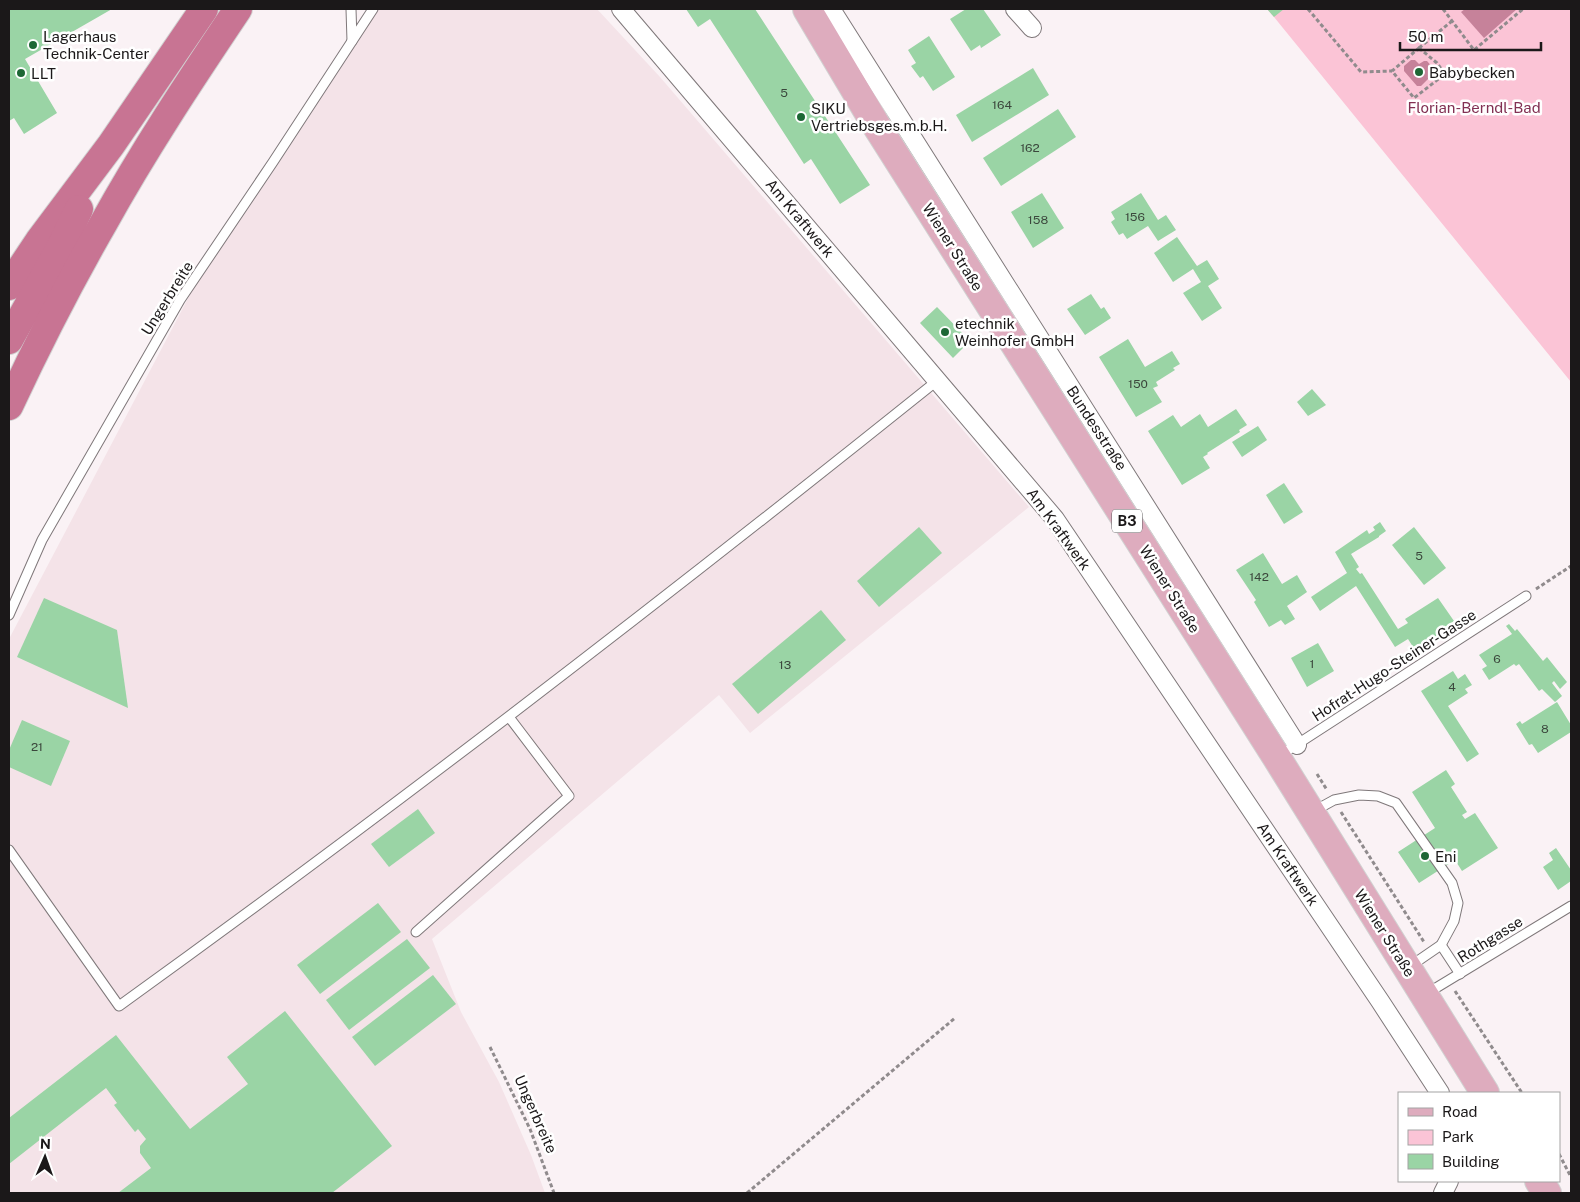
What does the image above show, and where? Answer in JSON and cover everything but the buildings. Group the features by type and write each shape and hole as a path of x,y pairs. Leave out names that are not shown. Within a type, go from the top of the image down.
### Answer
{"highway":[{"path":"9,286 111,145 204,9"},
{"path":"9,406 63,298 104,223 184,90 238,9"},
{"path":"9,340 60,248 111,145"}],"main road":[{"name":"Wiener Straße","path":"807,9 886,118 1287,751 1322,807 1407,969 1484,1092"},
{"path":"1540,1182 1547,1193"}],"street":[{"name":"Am Kraftwerk","path":"622,9 1055,519 1439,1092"},
{"path":"831,9 886,118"},
{"path":"1015,9 1032,28"}],"lane":[{"path":"350,9 352,41"},
{"name":"Ungerbreite","path":"9,615 42,540 180,300 373,9"},
{"path":"9,850 119,1006 250,912 509,717 938,380"},
{"name":"Hofrat-Hugo-Steiner-Gasse","path":"1287,751 1526,596"},
{"path":"416,932 569,796 509,717"},
{"path":"1322,807 1359,795 1378,796 1396,803 1452,883 1458,903 1454,921 1441,945 1407,969"},
{"name":"Rothgasse","path":"1424,996 1571,906"},
{"path":"1441,945 1460,974"}],"path":[{"path":"1308,9 1361,72 1392,71 1452,21"},
{"path":"1443,9 1474,50 1523,9"},
{"path":"1392,71 1414,98 1445,74 1437,63 1419,48"},
{"path":"1526,596 1571,566"},
{"path":"1287,751 1322,807 1364,845 1431,953"},
{"path":"1449,981 1521,1092"},
{"path":"747,1193 955,1018"},
{"name":"Ungerbreite","path":"490,1047 530,1129 554,1193"},
{"path":"1560,1156 1571,1177"}],"shaded area":[{"path":"378,9 597,9 660,77 1029,507 750,733 719,695 432,939 461,1012 499,1082 531,1155 545,1193 9,1193 9,639 194,287"},
{"path":"1465,9 1517,9 1484,38 1461,12"},
{"name":"Babybecken","path":"1411,60 1415,60 1419,64 1427,61 1434,69 1434,73 1421,86 1417,86 1404,71 1404,66"}],"green space":[{"name":"Florian-Berndl-Bad","path":"1267,9 1571,9 1571,382 1274,17"}],"place":[{"name":"Lagerhaus Technik-Center","path":"33,45"},
{"name":"Babybecken","path":"1419,72"},
{"name":"LLT","path":"21,73"},
{"name":"SIKU Vertriebsges.m.b.H.","path":"801,117"},
{"name":"etechnik Weinhofer GmbH","path":"945,332"},
{"name":"Eni","path":"1425,856"}]}
